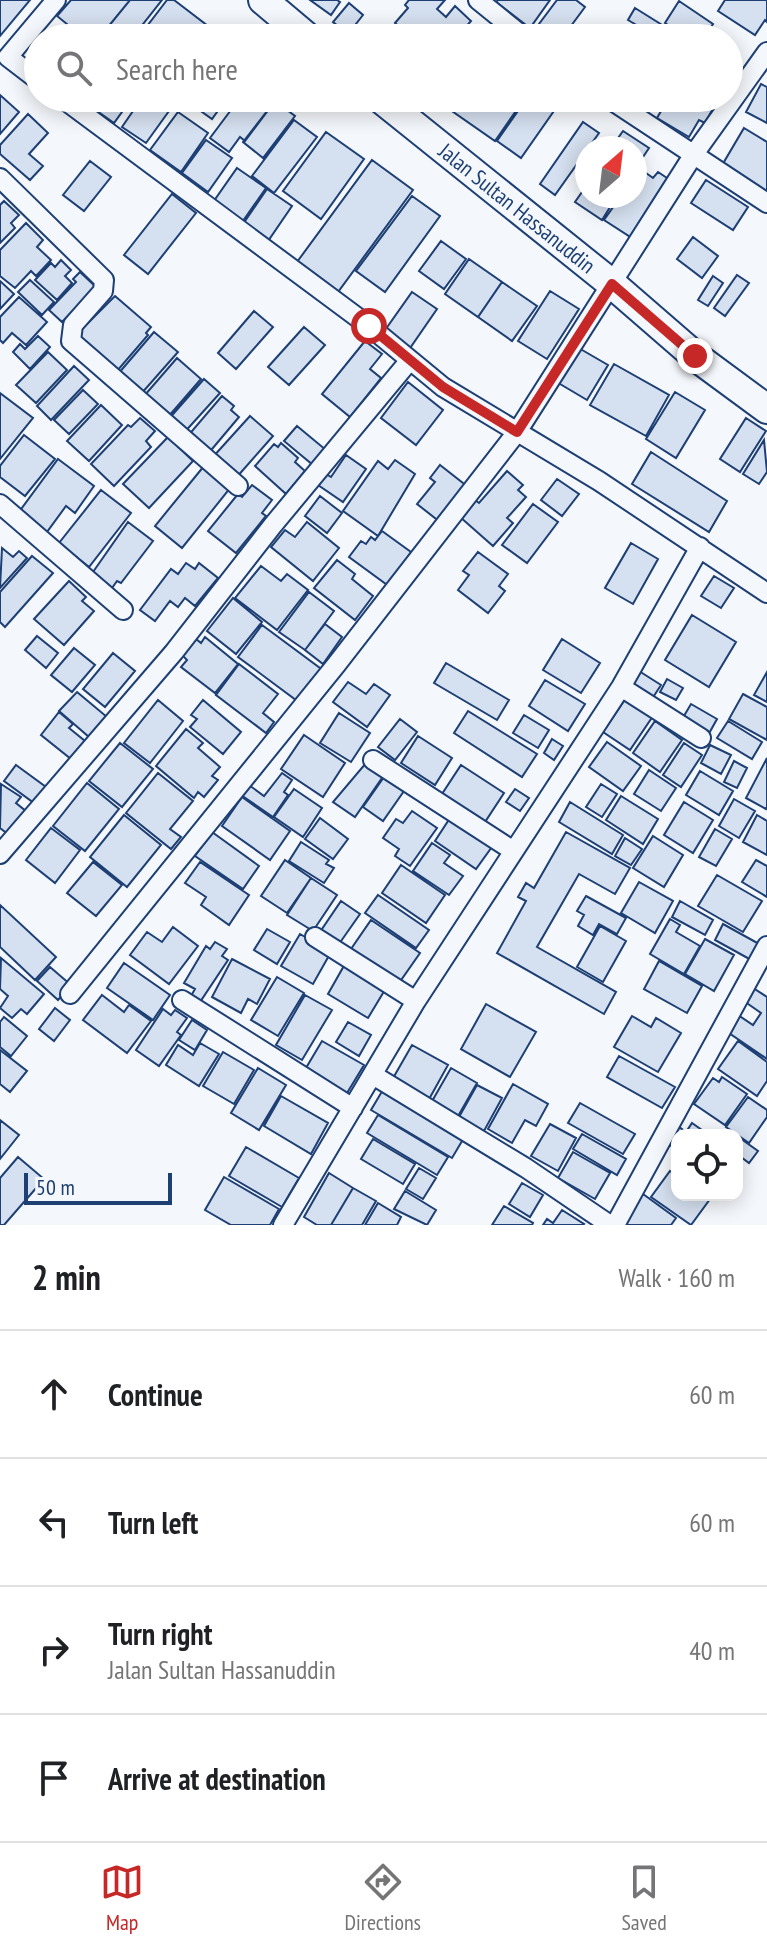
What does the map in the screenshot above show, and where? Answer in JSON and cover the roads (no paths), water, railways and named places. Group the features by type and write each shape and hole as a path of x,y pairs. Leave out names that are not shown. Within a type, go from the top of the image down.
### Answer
{"main road":[{"path":"263,0 291,24"},
{"name":"Jalan Sultan Hassanuddin","path":"397,112 612,284 695,356 767,409"}],"street":[{"path":"34,24 56,0"},
{"path":"478,0 508,24"},
{"path":"24,35 3,58 24,71"},
{"path":"743,86 767,52"},
{"path":"81,112 443,387 700,547 767,593"},
{"path":"630,112 767,203"},
{"path":"70,994 336,665 517,432 694,154 724,112"},
{"path":"0,178 104,280 103,291 69,331 71,341 238,486"},
{"path":"0,854 174,652 273,525 410,360"},
{"path":"0,504 123,610"},
{"path":"283,1225 416,1001 621,687 700,547"},
{"path":"621,687 701,738"},
{"path":"373,760 512,850"},
{"path":"315,937 416,1001"},
{"path":"373,1075 613,1225 767,946"},
{"path":"182,1000 353,1108"}]}
